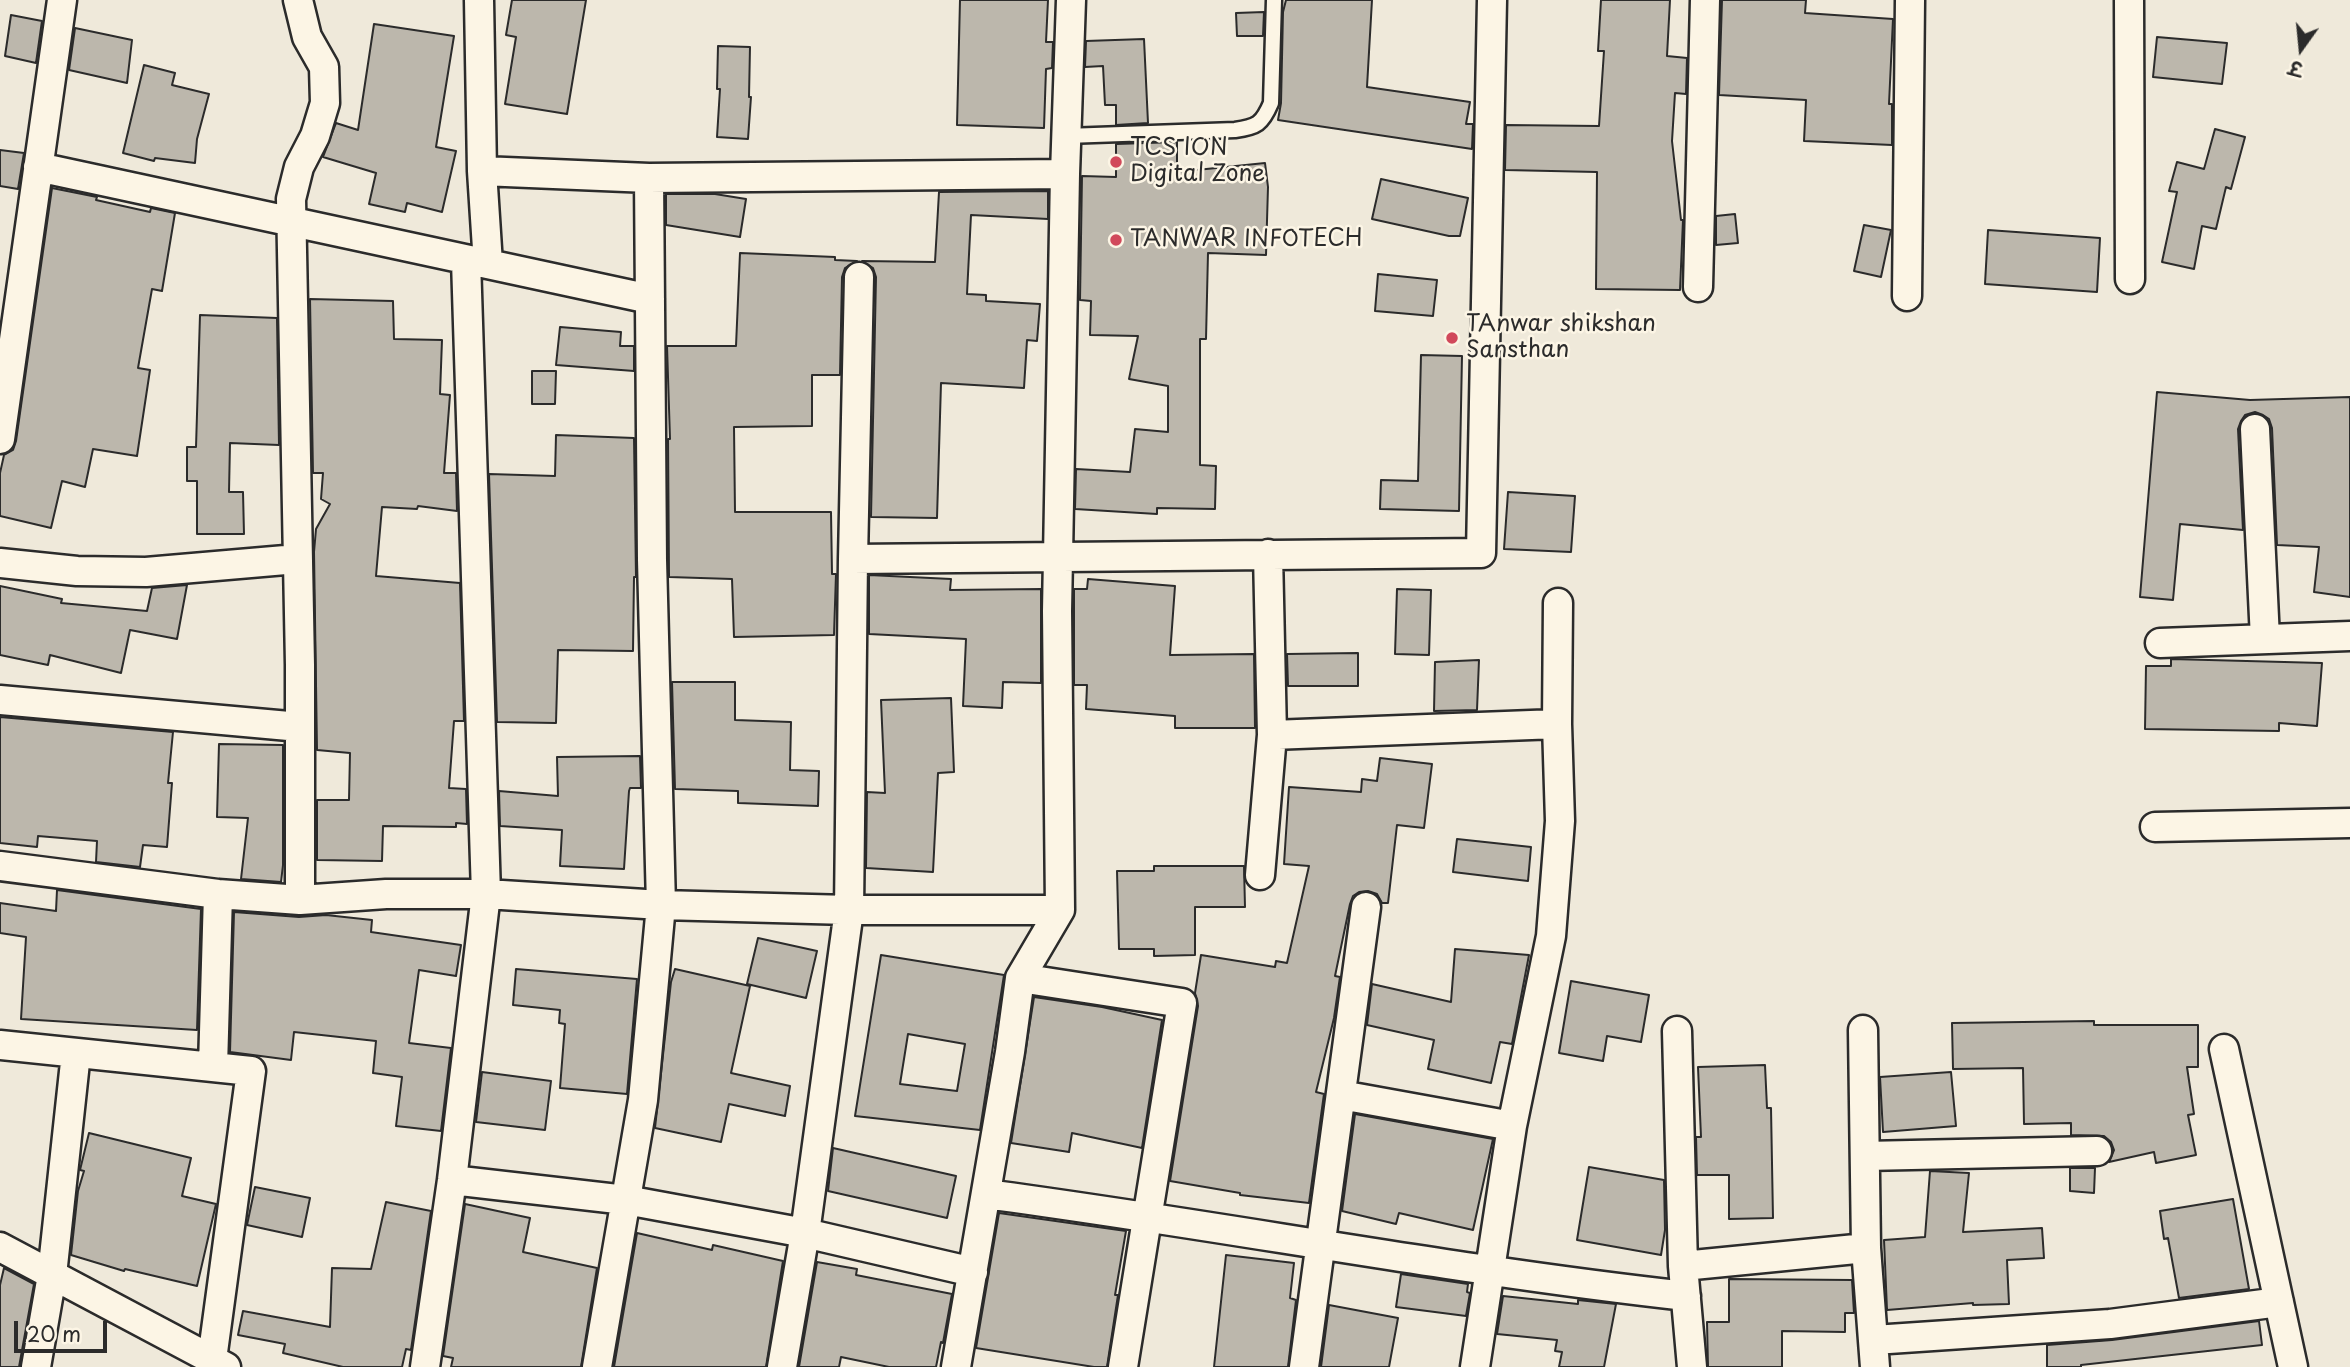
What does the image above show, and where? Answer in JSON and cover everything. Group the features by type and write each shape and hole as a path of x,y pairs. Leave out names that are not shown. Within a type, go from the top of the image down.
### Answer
{"street":[{"path":"0,439 62,0"},
{"path":"298,0 307,37 324,67 325,103 315,136 299,167 291,199 290,222 296,411 300,900"},
{"path":"425,1367 452,1180 486,894 477,262 482,171 479,0"},
{"path":"956,1367 1010,1052 1020,978 1060,910 1058,555 1071,0"},
{"path":"853,559 1481,553 1492,0"},
{"path":"1698,287 1705,0"},
{"path":"1907,296 1910,0"},
{"path":"2129,0 2130,279"},
{"path":"38,167 650,299"},
{"path":"482,171 649,178 1065,174"},
{"path":"597,1367 643,1100 662,905 652,559 649,178"},
{"path":"782,1367 805,1233 849,910 859,277"},
{"path":"2255,429 2265,639"},
{"path":"1260,875 1272,735 1268,554"},
{"path":"0,563 77,571 146,572 297,559"},
{"path":"1475,1367 1512,1126 1551,936 1560,821 1557,724 1558,603"},
{"path":"2160,643 2350,636"},
{"path":"0,700 300,727"},
{"path":"1272,735 1557,724"},
{"path":"2155,827 2350,823"},
{"path":"0,866 218,894 300,900 386,894 486,894 662,905 849,910 1060,910"},
{"path":"213,1067 218,894"},
{"path":"1304,1367 1366,907"},
{"path":"1020,978 1182,1003 1123,1367"},
{"path":"1863,1030 1866,1248 1874,1353 2279,1302"},
{"path":"1677,1031 1684,1266 1692,1367"},
{"path":"0,1045 251,1071 216,1365 0,1247"},
{"path":"2224,1049 2293,1367"},
{"path":"36,1367 52,1275 76,1053"},
{"path":"1341,1095 1512,1126"},
{"path":"1865,1156 2097,1151"},
{"path":"452,1180 626,1200 805,1233 973,1272"},
{"path":"986,1194 1490,1271 1686,1296"},
{"path":"1684,1266 1866,1248"}],"lane":[{"path":"1066,136 1253,128 1264,117 1270,103 1274,0"}],"building":[{"path":"512,0 586,0 567,114 505,104 516,37 506,35"},
{"path":"960,0 1048,0 1046,42 1053,42 1052,68 1046,69 1044,128 957,125"},
{"path":"1286,0 1372,0 1367,87 1470,102 1466,124 1473,124 1472,149 1278,120 1281,103 1283,12"},
{"path":"1601,0 1670,0 1667,56 1687,58 1686,94 1675,93 1672,141 1683,220 1680,290 1596,289 1597,172 1505,170 1506,125 1599,126 1604,51 1598,51"},
{"path":"1722,0 1806,0 1805,13 1893,19 1889,104 1892,104 1892,145 1804,141 1806,100 1719,95"},
{"path":"1264,12 1263,36 1237,36 1236,13"},
{"path":"11,15 42,21 36,63 5,56"},
{"path":"374,24 454,36 436,147 456,151 442,212 407,203 405,212 369,204 376,173 323,157 336,123 358,130"},
{"path":"75,28 132,40 127,83 69,70"},
{"path":"2157,37 2227,43 2222,84 2153,77"},
{"path":"1144,39 1148,123 1116,125 1116,105 1105,105 1103,66 1085,67 1086,41"},
{"path":"718,46 750,47 748,139 717,137 720,89 717,89"},
{"path":"144,65 175,73 172,85 209,94 197,139 195,163 155,158 154,161 123,153"},
{"path":"2215,129 2245,137 2231,189 2226,187 2216,229 2202,226 2194,269 2162,262 2177,192 2169,191 2177,162 2204,169"},
{"path":"1177,142 1177,172 1265,163 1268,187 1266,255 1208,253 1206,339 1200,339 1200,465 1216,466 1215,509 1157,508 1157,514 1075,509 1076,469 1130,472 1135,429 1168,432 1168,386 1129,379 1138,336 1090,335 1091,301 1080,300 1082,176 1116,177 1116,144"},
{"path":"0,150 24,153 18,189 0,186"},
{"path":"1381,179 1468,198 1460,236 1372,219"},
{"path":"52,188 150,212 151,208 175,213 162,291 152,289 138,368 150,370 137,456 93,449 85,487 62,481 51,528 0,516 0,473 4,455 13,450 16,441"},
{"path":"1048,191 1048,219 971,215 967,294 986,295 986,301 1040,304 1037,341 1027,340 1024,388 941,383 937,518 871,517 876,277 873,268 862,261 935,262 939,192"},
{"path":"666,194 715,194 746,199 740,237 666,225"},
{"path":"1735,214 1738,243 1716,245 1716,216"},
{"path":"1864,225 1891,230 1881,277 1854,271"},
{"path":"1988,230 2100,238 2097,292 1985,284"},
{"path":"740,253 835,257 835,260 857,261 845,268 842,277 840,375 812,375 812,426 734,427 735,512 831,512 832,574 836,574 834,635 734,637 732,579 669,577 670,439 667,346 736,346"},
{"path":"1378,274 1437,280 1433,316 1375,311"},
{"path":"310,299 393,301 394,339 442,340 440,394 450,395 444,473 456,473 457,511 418,506 417,509 382,507 376,576 460,583 464,721 454,721 449,788 466,789 467,824 456,823 456,827 383,826 382,861 317,860 317,800 349,800 350,753 317,750 314,552 316,529 330,504 321,499 323,473 313,473"},
{"path":"200,315 277,318 279,445 230,443 229,492 243,492 244,534 197,534 197,481 187,481 187,447 196,447"},
{"path":"560,327 621,332 620,346 634,346 634,371 556,365"},
{"path":"1421,355 1462,356 1459,511 1380,509 1381,480 1418,481"},
{"path":"532,371 556,371 555,404 532,404"},
{"path":"2157,392 2250,400 2350,397 2350,597 2314,592 2319,547 2277,545 2272,428 2269,419 2255,412 2245,415 2238,429 2243,530 2180,524 2173,600 2140,597"},
{"path":"556,435 634,438 636,577 633,651 558,650 556,723 497,722 489,474 555,476"},
{"path":"1508,492 1575,496 1571,552 1504,549"},
{"path":"869,575 951,579 950,590 1041,589 1041,683 1003,682 1002,708 963,706 966,639 869,634"},
{"path":"1088,579 1175,586 1170,655 1254,654 1255,728 1175,728 1175,716 1086,709 1087,685 1074,685 1074,589 1087,589"},
{"path":"187,585 177,639 130,630 121,673 50,655 48,665 0,655 0,586 62,599 61,603 147,611 152,588"},
{"path":"1397,589 1431,590 1429,655 1395,654"},
{"path":"1358,653 1358,686 1288,686 1287,654"},
{"path":"2171,659 2322,663 2317,726 2279,723 2279,731 2145,729 2146,666 2171,666"},
{"path":"1479,660 1477,710 1434,711 1435,662"},
{"path":"672,682 735,682 735,720 791,722 790,770 819,771 818,806 738,803 738,791 675,789"},
{"path":"951,698 954,772 938,773 933,872 866,868 867,792 885,793 881,700"},
{"path":"0,717 173,732 168,783 172,783 167,847 143,845 140,867 96,862 97,841 38,836 37,847 0,843"},
{"path":"219,744 283,745 281,882 241,879 248,818 217,817"},
{"path":"640,756 641,788 630,788 629,791 624,869 560,866 562,830 500,826 499,791 558,796 557,757"},
{"path":"1380,758 1432,764 1424,828 1397,825 1388,903 1382,903 1377,894 1368,891 1353,896 1350,904 1335,976 1340,977 1334,1018 1316,1092 1324,1094 1309,1203 1240,1195 1170,1181 1198,1006 1195,993 1201,955 1275,967 1276,961 1287,963 1309,866 1284,864 1289,787 1361,792 1362,779 1377,781"},
{"path":"1457,839 1531,847 1528,881 1453,872"},
{"path":"1154,866 1244,866 1245,907 1195,907 1195,955 1154,956 1154,949 1119,949 1117,871 1154,871"},
{"path":"57,890 201,909 197,1030 21,1019 26,937 0,933 0,903 56,911"},
{"path":"234,912 299,917 326,915 372,920 371,932 461,945 456,976 419,970 409,1043 451,1048 441,1131 396,1126 402,1077 373,1073 376,1041 294,1032 291,1060 230,1052"},
{"path":"758,938 817,951 806,998 747,984"},
{"path":"1455,949 1529,955 1512,1044 1500,1042 1491,1083 1428,1069 1434,1040 1367,1025 1372,984 1451,1002"},
{"path":"881,955 1004,975 980,1130 855,1116","holes":["908,1034 965,1044 957,1091 900,1084"]},
{"path":"516,969 637,979 627,1094 560,1088 565,1024 559,1023 560,1010 513,1005"},
{"path":"675,969 750,986 731,1073 790,1086 785,1116 729,1104 721,1142 655,1128 671,982"},
{"path":"1571,981 1649,995 1641,1042 1607,1036 1603,1061 1559,1053"},
{"path":"1034,997 1102,1007 1162,1020 1142,1148 1072,1133 1069,1152 1011,1143"},
{"path":"2094,1021 2094,1025 2198,1025 2198,1067 2187,1067 2194,1114 2188,1115 2196,1155 2156,1163 2154,1152 2109,1162 2114,1150 2111,1142 2104,1136 2071,1135 2071,1123 2024,1124 2023,1068 1953,1069 1952,1023"},
{"path":"1765,1065 1767,1108 1771,1108 1773,1218 1729,1219 1729,1175 1697,1175 1696,1137 1701,1137 1698,1067"},
{"path":"482,1072 551,1081 545,1130 476,1122"},
{"path":"1951,1072 1956,1126 1883,1132 1880,1077"},
{"path":"1355,1114 1493,1139 1473,1230 1399,1213 1396,1224 1342,1211"},
{"path":"89,1133 191,1158 182,1196 216,1204 197,1286 125,1269 124,1271 71,1255 78,1191 84,1171 80,1170"},
{"path":"833,1148 956,1176 947,1218 828,1191"},
{"path":"1589,1167 1664,1180 1665,1230 1661,1255 1577,1240"},
{"path":"2070,1168 2095,1168 2094,1193 2070,1191"},
{"path":"1930,1171 1969,1173 1963,1232 2042,1228 2044,1258 2007,1260 2009,1304 1973,1303 1887,1310 1884,1240 1925,1237"},
{"path":"255,1187 310,1198 302,1237 247,1225"},
{"path":"2233,1199 2249,1289 2179,1298 2160,1211"},
{"path":"386,1202 431,1211 411,1350 406,1349 402,1367 343,1367 283,1353 285,1344 238,1335 243,1311 330,1327 332,1268 371,1269"},
{"path":"465,1204 530,1218 523,1252 597,1268 581,1367 451,1367 453,1358 443,1356"},
{"path":"999,1213 1126,1231 1107,1367 976,1348"},
{"path":"637,1233 712,1250 713,1245 783,1261 766,1367 614,1367"},
{"path":"1226,1255 1294,1263 1290,1298 1296,1300 1288,1367 1214,1367"},
{"path":"817,1262 857,1269 856,1275 952,1294 936,1367 889,1367 841,1357 839,1367 799,1367"},
{"path":"4,1268 34,1284 19,1367 0,1367 0,1285"},
{"path":"1401,1274 1468,1284 1467,1292 1470,1293 1466,1316 1396,1307"},
{"path":"1729,1279 1852,1280 1854,1313 1845,1313 1845,1332 1782,1331 1782,1367 1708,1367 1707,1322 1729,1322"},
{"path":"1503,1296 1578,1304 1578,1300 1616,1304 1604,1367 1559,1367 1562,1352 1555,1351 1557,1340 1497,1334"},
{"path":"1329,1305 1398,1318 1389,1367 1321,1367"},
{"path":"2259,1321 2262,1345 2081,1367 2047,1367 2047,1345 2112,1340"}],"place":[{"name":"TCS ION Digital Zone","path":"1116,162"},
{"name":"TANWAR INFOTECH","path":"1116,240"},
{"name":"TAnwar shikshan Sansthan","path":"1452,338"}]}
